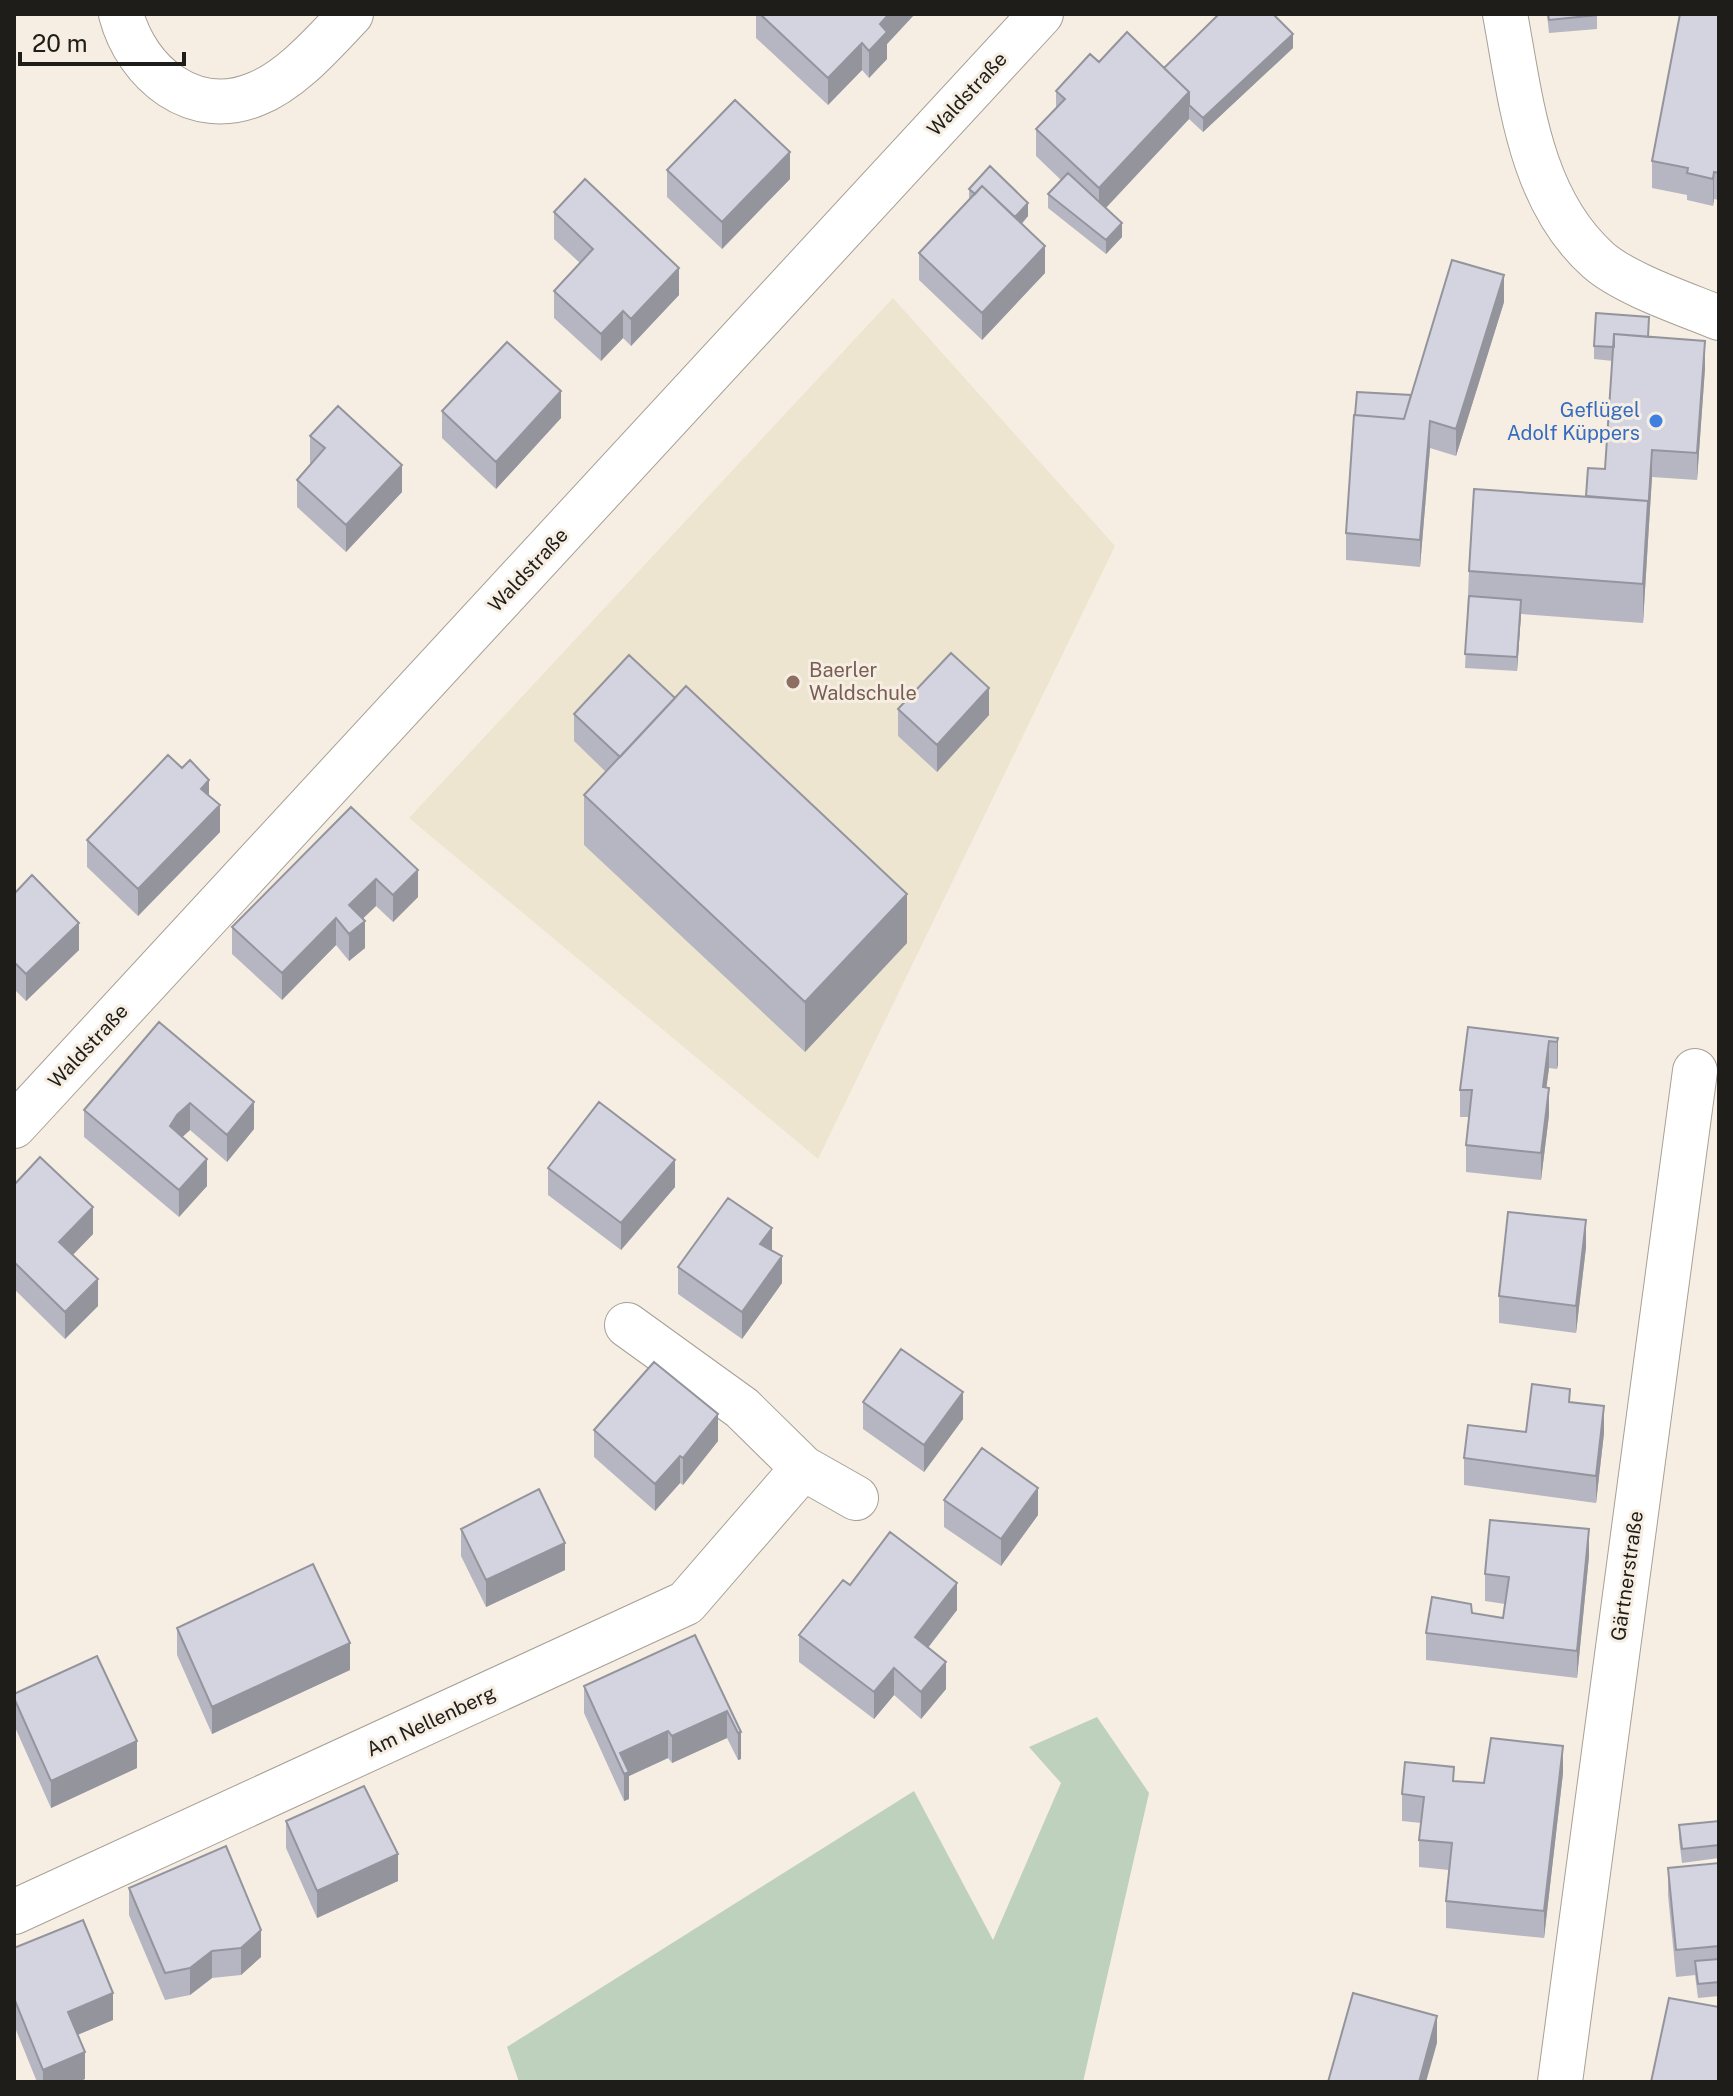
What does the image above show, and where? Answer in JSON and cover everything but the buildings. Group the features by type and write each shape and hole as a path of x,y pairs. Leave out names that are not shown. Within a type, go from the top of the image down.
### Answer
{"street":[{"path":"121,14 126,31 154,72 185,97 217,102 257,94 293,69 351,14"},
{"name":"Waldstraße","path":"14,1125 1041,14"},
{"path":"1505,14 1530,145 1556,207 1599,261 1661,295 1719,318"},
{"name":"Gärtnerstraße","path":"1560,2082 1695,1071"},
{"path":"627,1325 742,1408 803,1468 856,1498"},
{"name":"Am Nellenberg","path":"14,1912 686,1603 803,1468"}],"shaded area":[{"name":"Baerler Waldschule","path":"893,298 1115,546 818,1159 409,818"}],"green space":[{"path":"1097,1717 1149,1793 1083,2082 519,2082 507,2047 914,1791 993,1940 1061,1783 1029,1747"}],"place":[{"name":"Geflügel Adolf Küppers","path":"1656,421"},
{"name":"Baerler Waldschule","path":"793,682"}]}
